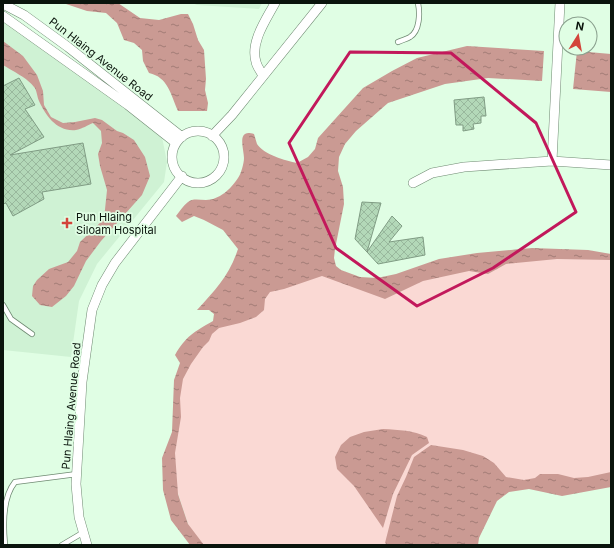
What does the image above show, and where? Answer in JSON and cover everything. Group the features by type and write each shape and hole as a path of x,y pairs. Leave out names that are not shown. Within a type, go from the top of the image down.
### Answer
{"street":[{"path":"263,76 256,61 255,45 275,3"},
{"path":"212,136 232,115 322,3"},
{"path":"552,161 560,3"},
{"name":"Pun Hlaing Avenue Road","path":"3,4 24,15 68,47 179,140"},
{"name":"Pun Hlaing Avenue Road","path":"3,16 179,140"},
{"path":"196,132 207,133 212,136 217,139 222,146 224,157 223,166 220,171 210,180 202,183 185,179 175,169 173,160 173,151 179,140 187,134 196,132"},
{"path":"413,183 432,173 458,168 552,161 611,165"},
{"name":"Pun Hlaing Avenue Road","path":"87,545 79,517 76,484 82,382 92,310 102,285 115,263 182,176"}],"lane":[{"path":"398,42 415,33 419,17 418,3"},
{"path":"3,11 12,9"},
{"path":"3,305 11,319 32,334"},
{"path":"5,545 3,521 11,486 15,482 77,474"},
{"path":"62,545 84,532"}],"highlighted area":[{"path":"350,52 451,53 536,123 576,212 493,268 417,306 336,248 289,143"}],"shaded area":[{"path":"192,3 262,3 259,9 197,5"},
{"name":"Pun Hlaing Siloam Hospital","path":"3,21 106,93 162,137 167,162 164,182 97,264 79,301 71,357 3,350"},
{"path":"611,258 611,479 487,486 473,545 195,545 169,466 178,382 255,261 382,287 479,260"}],"water":[{"path":"63,3 118,3 140,18 159,20 181,14 188,14 198,40 204,50 206,79 205,90 208,103 207,111 178,111 171,93 165,83 161,78 149,73 143,61 142,50 134,43 124,40 117,23 106,13 87,11"},
{"path":"3,41 23,56 37,75 43,91 44,105 51,117 63,123 95,118 102,120 117,131 134,140 145,157 150,176 142,195 101,241 86,261 74,286 66,296 52,307 40,305 32,296 33,286 49,269 68,262 77,251 80,242 104,219 107,190 98,154 102,143 101,131 93,123 83,128 69,130 58,126 53,122 42,107 36,90 32,84 3,65"},
{"path":"467,46 544,51 542,81 488,78 445,84 388,103 356,131 345,144 339,157 338,171 343,187 344,204 335,249 334,258 336,266 341,270 360,277 377,278 396,274 439,259 477,253 532,248 588,250 611,254 611,260 557,259 506,264 488,274 469,271 423,281 385,299 322,276 284,289 270,292 265,299 264,310 256,317 219,328 212,334 209,341 191,364 183,379 180,398 181,417 175,453 178,494 188,524 204,545 190,545 171,520 163,490 162,458 172,432 174,380 180,363 175,355 183,343 191,335 213,321 214,314 209,310 197,310 216,289 226,275 238,249 223,230 194,216 182,222 176,216 184,205 190,201 211,200 220,196 232,186 239,176 243,165 244,158 242,140 245,134 254,134 260,148 269,154 297,163 308,157 315,149 318,138 363,88 417,58"},
{"path":"598,53 611,54 611,92 573,89 576,56 598,56"},
{"path":"383,429 416,433 427,437 429,443 412,455 393,494 383,528 354,486 337,469 335,457 341,445 350,437 364,432"},
{"path":"431,445 463,450 483,456 494,463 506,477 524,480 535,478 540,474 558,474 574,478 588,477 611,472 611,487 562,496 529,489 509,492 497,501 479,538 478,545 388,545 385,543 397,496 414,457"}],"building":[{"path":"19,78 35,105 25,109 44,137 10,155 83,143 91,184 42,192 44,199 13,216 6,203 3,204 3,86"},
{"path":"484,97 486,116 481,116 481,123 473,124 474,129 463,131 463,125 456,125 454,100"},
{"path":"362,202 381,203 367,252 355,239"},
{"path":"392,216 402,226 389,242 423,237 425,255 378,264 367,252"}],"place":[{"name":"Pun Hlaing Siloam Hospital","path":"67,223"}]}
